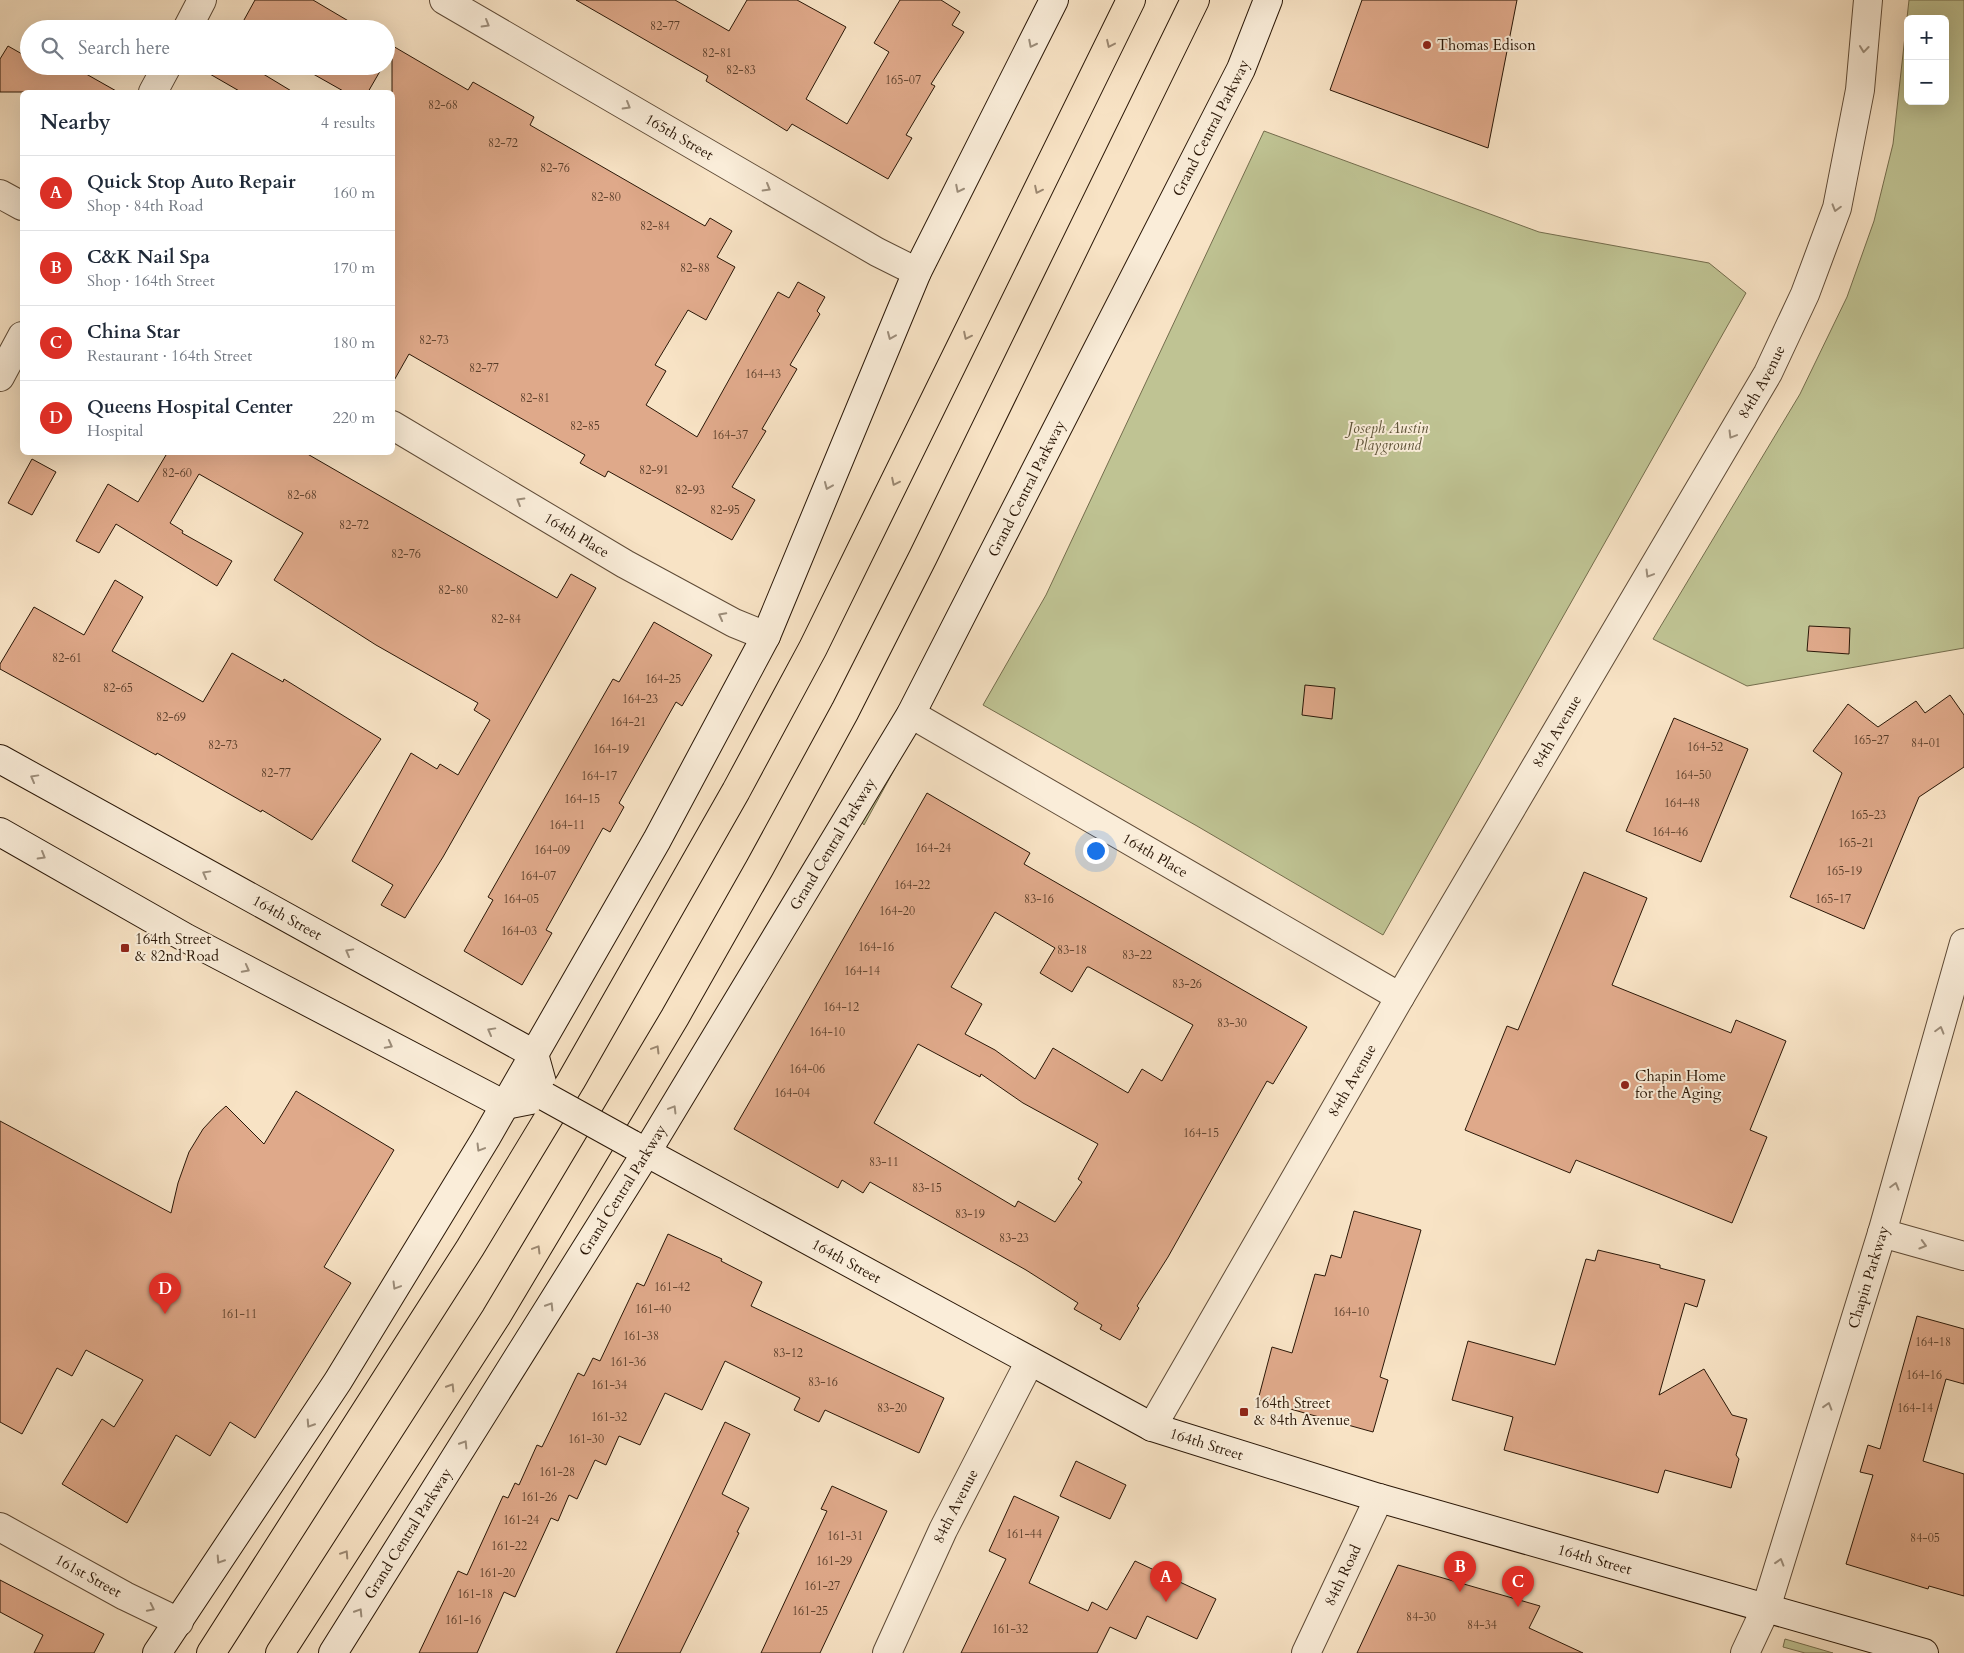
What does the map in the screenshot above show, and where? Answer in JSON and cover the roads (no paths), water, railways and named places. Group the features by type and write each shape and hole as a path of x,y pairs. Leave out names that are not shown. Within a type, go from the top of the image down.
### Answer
{"highway":[{"path":"211,1653 470,1248 571,1081 726,808 813,648 1131,0"},
{"path":"280,1653 496,1317 675,1017 760,866 845,711 923,557 1195,0"}],"street":[{"path":"192,20 202,0"},
{"name":"165th Street","path":"444,0 869,247 917,272"},
{"path":"158,1653 338,1381 505,1105 657,840 766,636 917,272 1054,0"},
{"name":"Grand Central Parkway","path":"333,1653 638,1149 911,714 1241,69 1268,0"},
{"name":"84th Avenue","path":"1152,1427 1400,997 1768,373 1805,294 1837,208 1860,90 1868,0"},
{"path":"154,90 162,75"},
{"path":"0,194 20,205"},
{"path":"0,377 20,340"},
{"name":"164th Place","path":"395,427 625,564 734,623 766,636"},
{"name":"164th Place","path":"911,714 1400,997"},
{"name":"164th Street","path":"0,759 534,1054"},
{"path":"0,832 186,938 505,1105 546,1097 534,1054"},
{"name":"Chapin Parkway","path":"1745,1653 1766,1608 1882,1233 1964,943"},
{"name":"164th Street","path":"546,1097 638,1149 1152,1427 1380,1498 1924,1653"},
{"path":"1882,1233 1964,1256"},
{"name":"84th Avenue","path":"886,1653 943,1530 1030,1360"},
{"name":"84th Road","path":"1306,1653 1380,1498"},
{"name":"161st Street","path":"0,1528 125,1596 179,1622"}],"place":[{"name":"Thomas Edison","path":"1427,45"},
{"name":"164th Street & 82nd Road","path":"125,948"},
{"name":"Chapin Home for the Aging","path":"1625,1085"},
{"name":"Queens Hospital Center","path":"165,1314"},
{"name":"164th Street & 84th Avenue","path":"1244,1412"},
{"name":"C&K Nail Spa","path":"1460,1592"},
{"name":"Quick Stop Auto Repair","path":"1166,1602"},
{"name":"China Star","path":"1518,1607"}],"park label":[{"name":"Joseph Austin Playground","path":"1388,436"}]}
